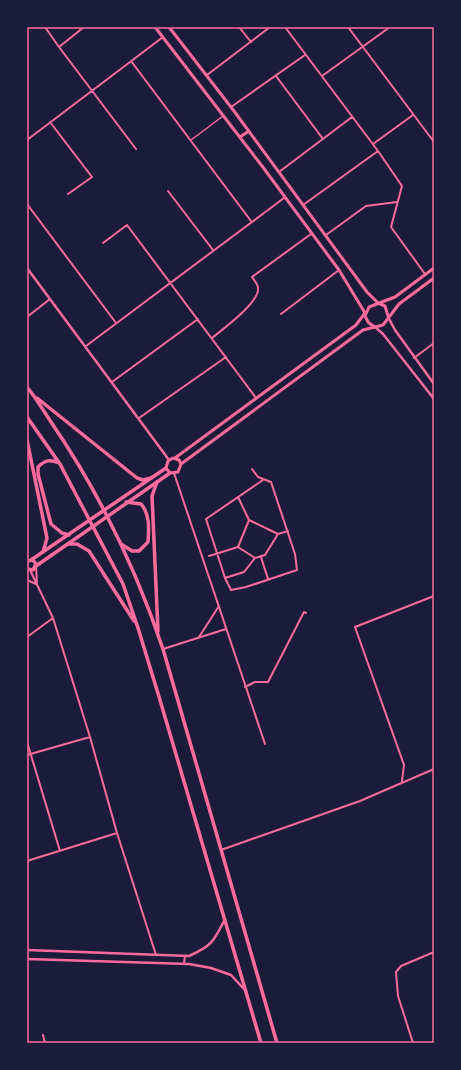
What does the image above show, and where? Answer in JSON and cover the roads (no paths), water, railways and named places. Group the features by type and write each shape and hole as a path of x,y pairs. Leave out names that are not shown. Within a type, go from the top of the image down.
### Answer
{"main road":[{"path":"155,27 240,137 339,270 365,313 368,322 373,326"},
{"path":"169,27 249,131 367,292 378,303 385,306 388,316"},
{"path":"240,137 249,131"},
{"path":"28,560 69,535 166,468 169,460 175,458 257,399 356,325 365,313 368,306 394,297 434,268"},
{"path":"28,570 34,569 36,566 126,502 172,473 180,470 181,464 363,330 383,324 399,304 434,278"},
{"path":"27,387 75,456 120,543 147,602 163,649 277,1043"},
{"path":"34,395 137,478 143,480 151,478"},
{"path":"27,416 60,464 123,584 138,628 261,1043"},
{"path":"27,440 48,538 43,552"},
{"path":"175,458 181,464"},
{"path":"60,464 49,460 43,461 38,467 38,474 50,524 62,533 69,535"},
{"path":"166,468 172,473"},
{"path":"157,482 153,489 152,496 159,636"},
{"path":"120,543 132,551 139,551 148,542 147,514 145,508 141,504 126,502"},
{"path":"68,544 77,544 89,551 138,628"},
{"path":"28,560 36,562 36,566"}],"street":[{"path":"45,27 91,91 136,149"},
{"path":"59,47 84,27"},
{"path":"239,27 250,42"},
{"path":"206,75 270,27"},
{"path":"286,27 305,55 378,150 402,186 390,227 425,274"},
{"path":"348,27 434,142"},
{"path":"322,76 390,27"},
{"path":"27,140 163,37"},
{"path":"231,107 305,55"},
{"path":"131,61 251,221"},
{"path":"276,76 323,139"},
{"path":"373,144 413,115"},
{"path":"191,141 223,116"},
{"path":"279,172 352,117"},
{"path":"50,122 92,177 68,194"},
{"path":"303,205 378,150"},
{"path":"168,191 213,250"},
{"path":"86,346 251,221 284,198"},
{"path":"325,236 366,206 397,202"},
{"path":"27,204 116,324"},
{"path":"103,243 127,225 257,399"},
{"path":"212,338 250,305 258,290 258,286 252,277 311,234"},
{"path":"27,268 169,460"},
{"path":"281,314 339,270"},
{"path":"27,317 50,299"},
{"path":"388,316 414,358 434,384"},
{"path":"112,382 198,319"},
{"path":"373,326 383,334 434,399"},
{"path":"414,358 434,343"},
{"path":"139,418 226,356"},
{"path":"252,469 258,477 271,482 295,554 297,570 246,587 231,590 225,578 206,519 264,480"},
{"path":"172,473 219,606 265,744"},
{"path":"238,497 249,520 278,534 288,531"},
{"path":"209,556 238,547 249,520"},
{"path":"238,547 255,558 261,557 266,555 278,534"},
{"path":"261,557 268,579"},
{"path":"225,578 244,572 255,558"},
{"path":"36,566 37,585"},
{"path":"28,570 53,618 90,737 117,833 156,955"},
{"path":"27,580 31,580 37,585"},
{"path":"402,781 404,765 355,627 434,596"},
{"path":"199,638 219,606"},
{"path":"245,686 255,682 268,682 304,612 306,613"},
{"path":"27,637 53,618"},
{"path":"163,649 226,629"},
{"path":"27,756 90,737"},
{"path":"27,742 60,851"},
{"path":"222,850 360,801 402,781 434,769"},
{"path":"27,861 117,833"},
{"path":"27,950 185,956 203,950 214,941 225,918"},
{"path":"413,1043 398,996 396,972 401,966 434,952"},
{"path":"184,963 185,956"},
{"path":"27,957 184,963 211,968 231,975 245,990"},
{"path":"43,1035 45,1043"}]}
